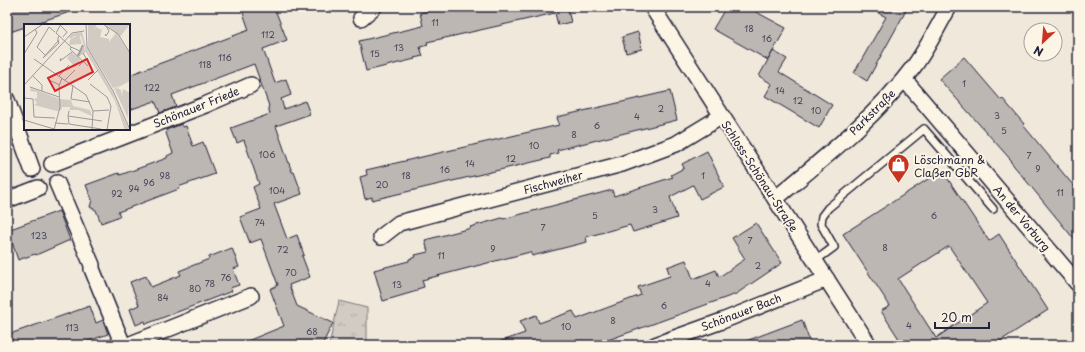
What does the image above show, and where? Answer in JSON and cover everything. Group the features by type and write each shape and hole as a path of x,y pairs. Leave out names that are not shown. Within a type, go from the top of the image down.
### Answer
{"street":[{"path":"361,18 374,7"},
{"name":"Schloss-Schönau-Straße","path":"652,7 869,345"},
{"name":"Parkstraße","path":"775,199 838,145 872,113 904,79 920,58 948,7"},
{"name":"An der Vorburg","path":"904,79 1078,284"},
{"name":"Schönauer Friede","path":"52,164 205,105 251,85"},
{"path":"7,100 32,169"},
{"name":"Fischweiher","path":"381,237 399,223 622,164 676,144 722,116"},
{"path":"57,183 92,265 92,269 123,345"},
{"path":"7,200 38,188"},
{"name":"Schönauer Bach","path":"655,345 722,321 827,279"},
{"path":"128,345 252,296"}],"lane":[{"path":"815,260 834,247 821,224 822,216 828,208 924,129 993,209"}],"green space":[{"path":"339,301 367,308 367,345 329,345"}],"building":[{"path":"7,7 75,7 76,10 33,24 24,24 24,27 7,33"},
{"path":"241,7 274,7 287,40 263,49 275,83 286,79 291,95 281,99 284,109 305,101 310,114 276,126 292,172 294,172 302,194 274,204 287,239 297,235 304,255 302,256 310,277 289,285 297,306 333,323 322,345 240,345 284,326 270,289 278,285 261,239 250,243 240,217 261,209 253,187 259,184 244,140 237,143 231,128 270,114 269,106 254,64 172,95 176,107 160,113 155,101 130,110 130,75 249,30"},
{"path":"446,7 567,7 571,22 558,25 555,13 427,42 428,45 420,47 423,56 366,71 359,41 423,26 420,13"},
{"path":"726,7 747,7 786,28 768,60 713,29"},
{"path":"867,7 908,7 867,81 854,73 886,17"},
{"path":"638,32 642,49 626,53 622,37"},
{"path":"773,51 787,59 779,72 832,105 819,128 765,96 772,84 759,76"},
{"path":"964,57 1001,100 1003,99 1078,191 1078,244 1010,161 1011,160 939,79"},
{"path":"670,91 677,120 557,150 558,153 550,155 550,158 372,200 372,197 365,199 360,177 367,175 366,170 559,125 557,117"},
{"path":"182,124 183,127 186,126 193,146 203,142 215,174 178,187 179,189 118,212 120,216 101,223 96,210 90,207 92,200 86,185 119,173 120,175 167,158 167,156 173,153 166,130"},
{"path":"707,151 724,187 700,199 693,185 670,197 677,218 633,232 630,225 586,237 587,242 532,256 530,252 422,280 424,287 417,289 417,291 383,301 374,270 409,261 409,259 416,257 415,255 428,252 425,240 502,218 503,219 612,190 614,196 673,177 671,175 684,168 682,164"},
{"path":"942,170 989,241 999,234 1048,310 994,345 903,345 881,311 890,306 843,234","holes":["949,246 987,303 936,338 898,279"]},
{"path":"59,211 70,240 36,255 35,254 18,260 8,230"},
{"path":"756,223 782,263 736,294 594,345 496,345 496,343 525,333 520,321 536,315 539,323 573,311 577,319 641,295 638,287 670,276 667,267 686,260 693,279 716,270 719,277 745,259 732,238"},
{"path":"232,248 239,267 233,269 239,285 230,288 232,291 146,324 145,321 136,325 130,309 139,305 130,282 146,276 151,287 181,275 179,271"},
{"path":"90,306 96,323 103,320 108,334 77,345 7,345 7,335"},
{"path":"802,320 811,345 738,345 738,344"}],"place":[{"name":"Löschmann & Claßen GbR","path":"899,184"}]}
